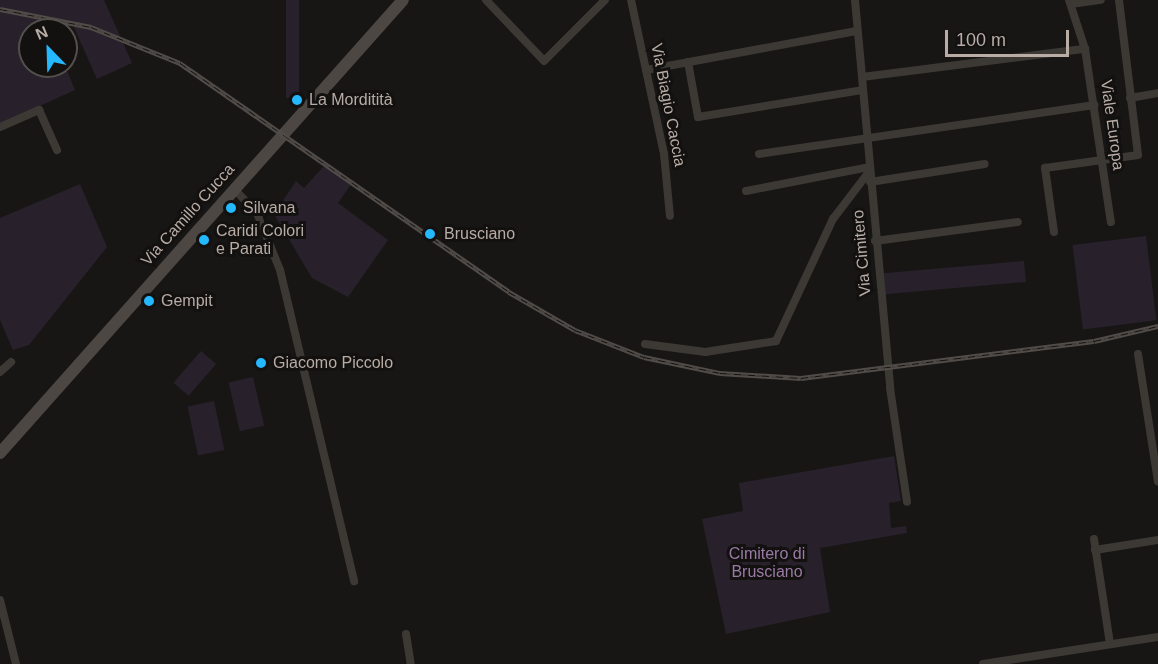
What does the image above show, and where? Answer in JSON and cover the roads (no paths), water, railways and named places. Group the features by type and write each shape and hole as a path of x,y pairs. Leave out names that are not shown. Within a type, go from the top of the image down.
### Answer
{"street":[{"name":"Via Camillo Cucca","path":"0,453 403,0"},
{"path":"486,0 544,61 605,0"},
{"name":"Via Biagio Caccia","path":"632,0 670,216"},
{"name":"Via Cimitero","path":"855,0 875,241 907,502"},
{"path":"1070,2 1101,0"},
{"path":"1054,232 1045,168 1138,155 1119,0"},
{"name":"Viale Europa","path":"1070,2 1085,49 1111,222"},
{"path":"646,70 856,31"},
{"path":"862,78 1085,49"},
{"path":"688,62 698,117 862,90"},
{"path":"1130,98 1158,93"},
{"path":"759,154 1094,105"},
{"path":"0,127 39,110 57,150"},
{"path":"746,191 869,174 985,164"},
{"path":"645,344 705,352 776,341 833,219 869,174"},
{"path":"234,189 257,213 280,270 354,581"},
{"path":"875,241 1018,222"},
{"path":"1138,354 1158,481"},
{"path":"0,372 10,362"},
{"path":"1094,539 1110,644"},
{"path":"1095,550 1158,540"},
{"path":"0,600 16,664"},
{"path":"406,634 411,664"},
{"path":"983,664 1158,637"}],"railway":[{"path":"0,9 91,27 180,63 509,292 575,330 644,357 720,373 801,378 1094,341 1158,326"}],"place":[{"name":"La Morditità","path":"297,100"},
{"name":"Silvana","path":"231,208"},
{"name":"Brusciano","path":"430,234"},
{"name":"Caridi Colori e Parati","path":"204,240"},
{"name":"Gempit","path":"149,301"},
{"name":"Giacomo Piccolo","path":"261,363"}],"park label":[{"name":"Cimitero di Brusciano","path":"767,563"}]}
